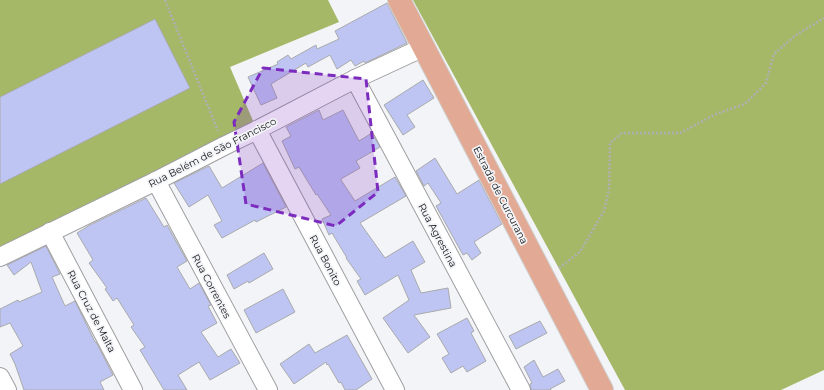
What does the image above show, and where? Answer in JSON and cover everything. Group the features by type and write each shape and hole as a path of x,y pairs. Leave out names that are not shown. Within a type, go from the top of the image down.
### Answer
{"main road":[{"name":"Estrada de Curcurana","path":"399,0 602,390"}],"street":[{"name":"Rua Belém de São Francisco","path":"0,256 156,181 355,79 424,47"},
{"name":"Rua Agrestina","path":"355,79 521,390"},
{"name":"Rua Bonito","path":"257,130 395,390"},
{"name":"Rua Correntes","path":"156,181 268,390"},
{"name":"Rua Cruz de Malta","path":"50,232 133,390"}],"path":[{"path":"165,0 224,146"},
{"path":"544,280 580,252 604,211 609,190 610,143 622,133 680,133 716,114 745,104 766,83 774,54 796,35 824,18"}],"highlighted area":[{"path":"263,68 366,79 378,192 336,226 246,204 234,122"}],"green space":[{"path":"0,0 328,0 339,22 230,67 257,130 0,249"},
{"path":"413,0 824,0 824,370 781,390 625,390"}],"building":[{"path":"387,3 407,43 365,63 364,61 355,66 351,60 337,69 330,55 308,67 306,63 271,84 277,98 261,105 248,77 278,64 277,62 288,55 291,59 316,45 317,49 339,39 335,31"},
{"path":"155,19 190,88 0,184 0,97"},
{"path":"423,80 434,98 407,115 415,127 403,135 384,105"},
{"path":"319,110 323,120 343,110 359,141 372,133 380,147 356,161 360,168 341,179 355,201 395,177 406,196 360,223 385,258 413,241 425,262 411,270 421,293 448,288 451,308 414,315 430,337 408,353 383,318 409,300 398,275 365,295 357,281 361,279 346,258 332,233 329,235 322,219 331,215 317,194 316,195 299,167 295,169 282,141 291,136 286,127"},
{"path":"435,158 457,194 479,180 502,224 474,242 481,253 472,260 467,253 463,255 436,206 441,203 428,183 424,186 416,171"},
{"path":"263,163 286,207 256,222 255,220 222,238 214,225 222,221 208,195 189,207 174,183 209,166 222,188"},
{"path":"146,198 164,227 167,225 187,261 177,267 190,289 199,283 211,305 208,306 217,323 201,332 218,357 231,349 240,363 210,380 199,362 178,375 187,390 164,390 140,350 145,347 131,327 134,325 117,298 113,301 105,289 107,288 89,263 93,260 77,233 90,225"},
{"path":"46,246 60,274 52,277 65,306 75,301 113,375 100,382 104,390 24,390 10,354 23,346 10,323 0,327 0,309 18,300 19,302 42,292 31,262 14,275 7,265"},
{"path":"264,253 273,269 249,283 248,281 234,289 227,275"},
{"path":"283,289 295,312 256,333 244,310"},
{"path":"467,318 474,331 471,333 486,361 467,372 463,366 451,373 442,358 449,354 437,334"},
{"path":"540,321 547,333 516,349 509,336"},
{"path":"347,335 372,379 356,390 345,390 326,362 294,384 280,364 309,344 315,353"},
{"path":"534,360 543,377 558,369 565,381 550,389 551,390 531,390 530,384 532,383 524,367"}]}
